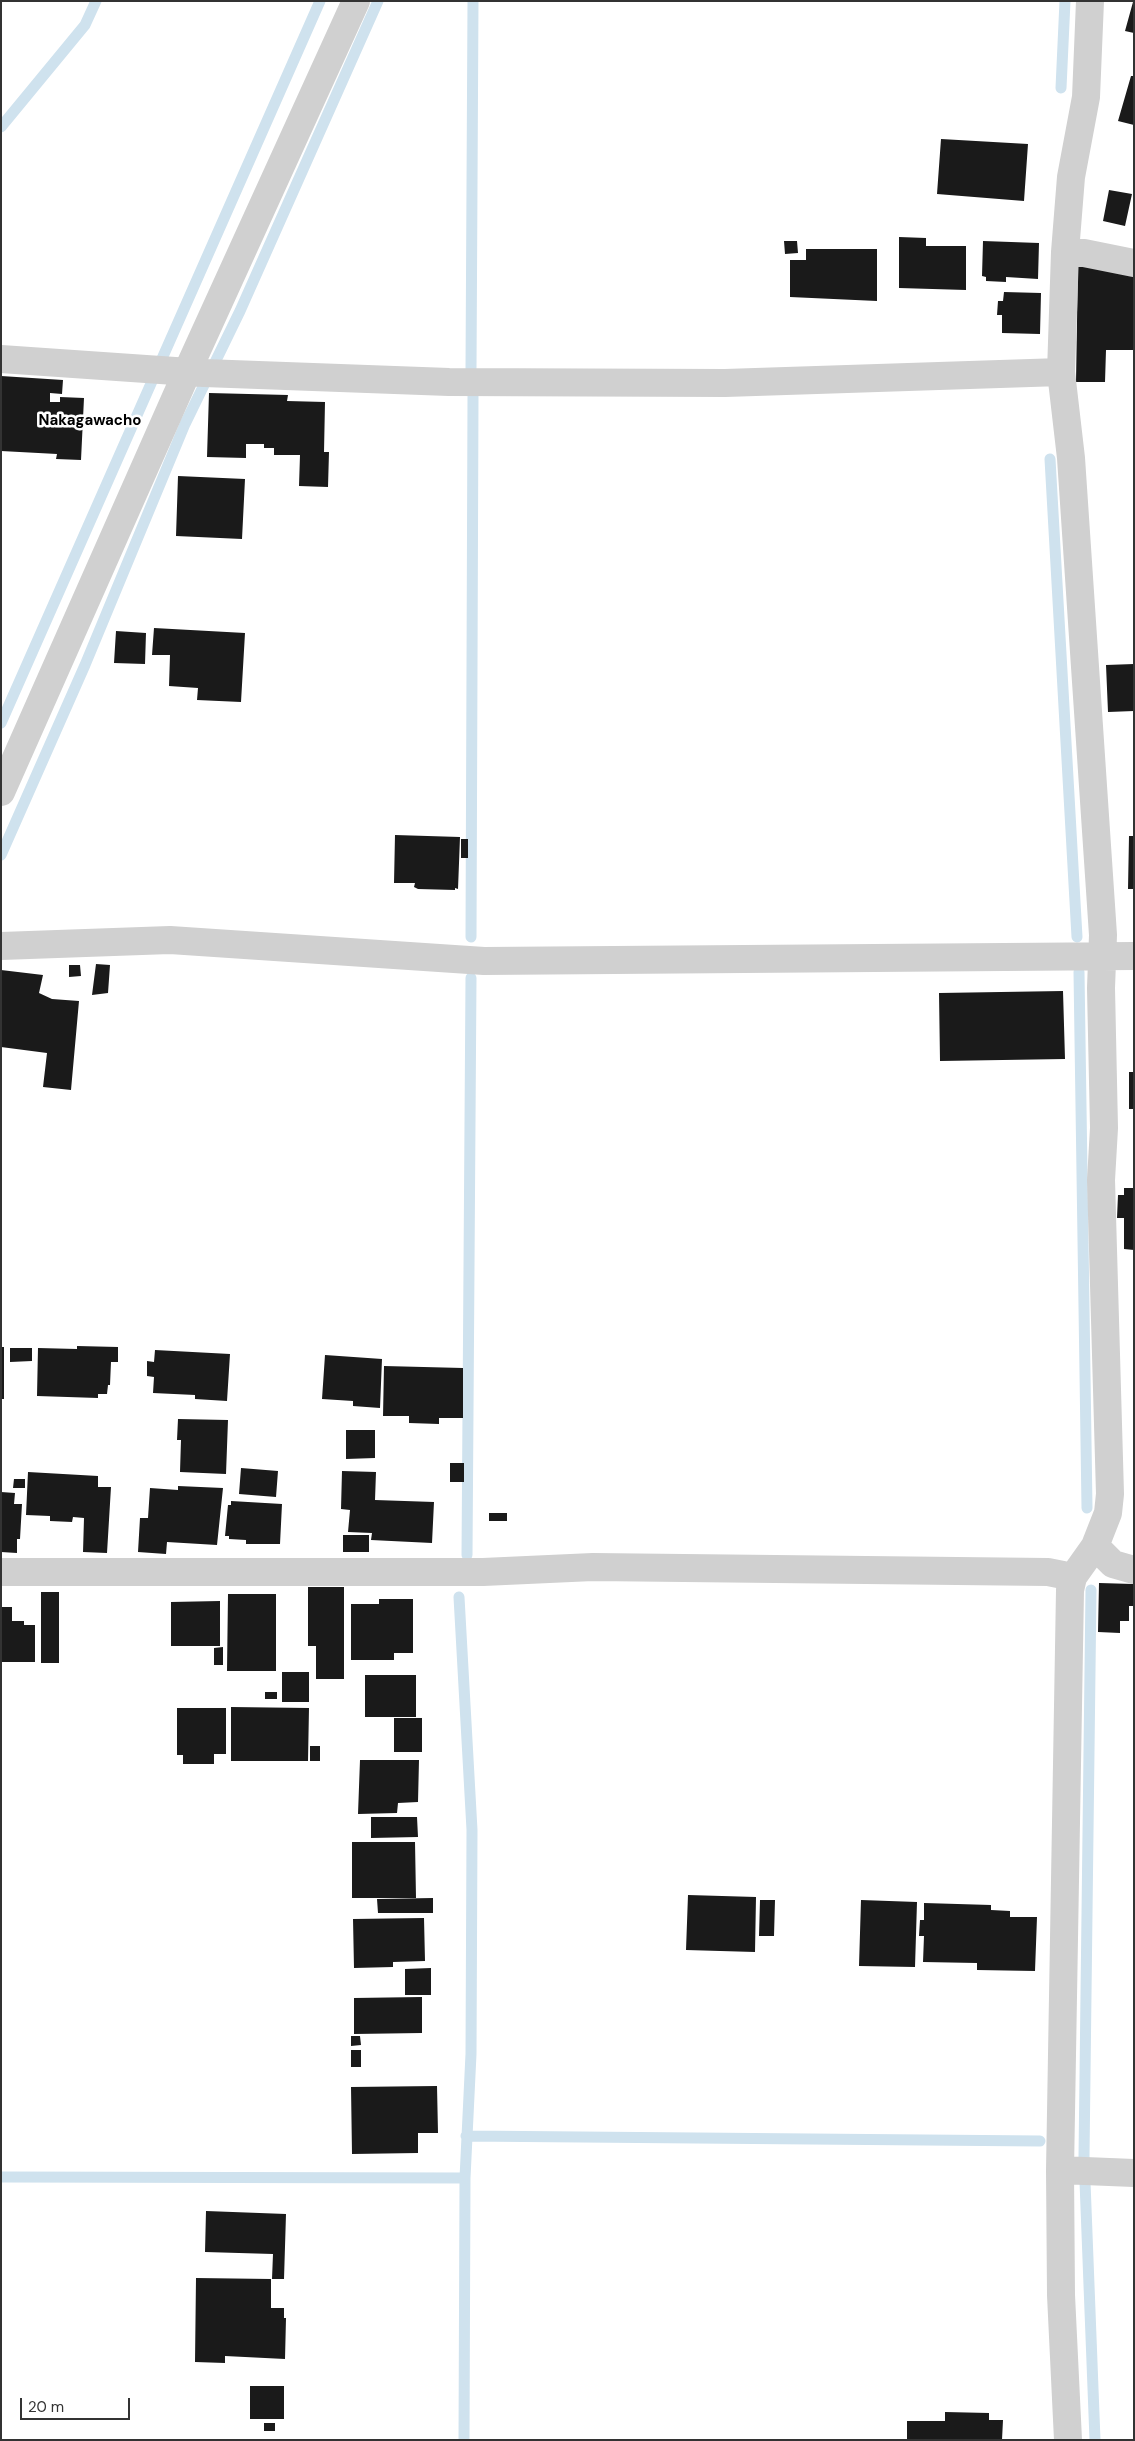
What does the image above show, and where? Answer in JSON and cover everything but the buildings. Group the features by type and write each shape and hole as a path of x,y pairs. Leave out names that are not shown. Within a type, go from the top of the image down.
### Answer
{"street":[{"path":"1,792 195,372 356,1"},
{"path":"1068,2440 1061,2295 1076,2170 1069,1599 1073,1577 1095,1546 1108,1513 1110,1494 1101,1180 1104,1128 1103,935 1071,458 1061,372 1065,252 1071,177 1086,97 1090,1"},
{"path":"1065,252 1084,253 1134,263"},
{"path":"1,359 195,372 449,382 725,383 1061,372"},
{"path":"1,946 170,940 484,961 1134,956"},
{"path":"1095,1546 1113,1564 1134,1570"},
{"path":"1,1572 484,1572 593,1567 1048,1572 1073,1577"},
{"path":"1076,2170 1134,2173"}],"waterway":[{"path":"1,127 85,25 96,1"},
{"path":"1,723 320,1"},
{"path":"1,855 85,665 185,424 240,311 378,1"},
{"path":"471,369 473,1"},
{"path":"1061,88 1065,1"},
{"path":"471,937 473,396"},
{"path":"1050,459 1077,937"},
{"path":"1079,972 1087,1508"},
{"path":"467,1555 471,978"},
{"path":"1091,1590 1084,2156 1095,2440"},
{"path":"459,1597 472,1830 471,2054 465,2178 464,2440"},
{"path":"466,2136 1040,2141"},
{"path":"1,2177 465,2178"}],"district":[{"name":"Nakagawacho","path":"90,421"}]}
